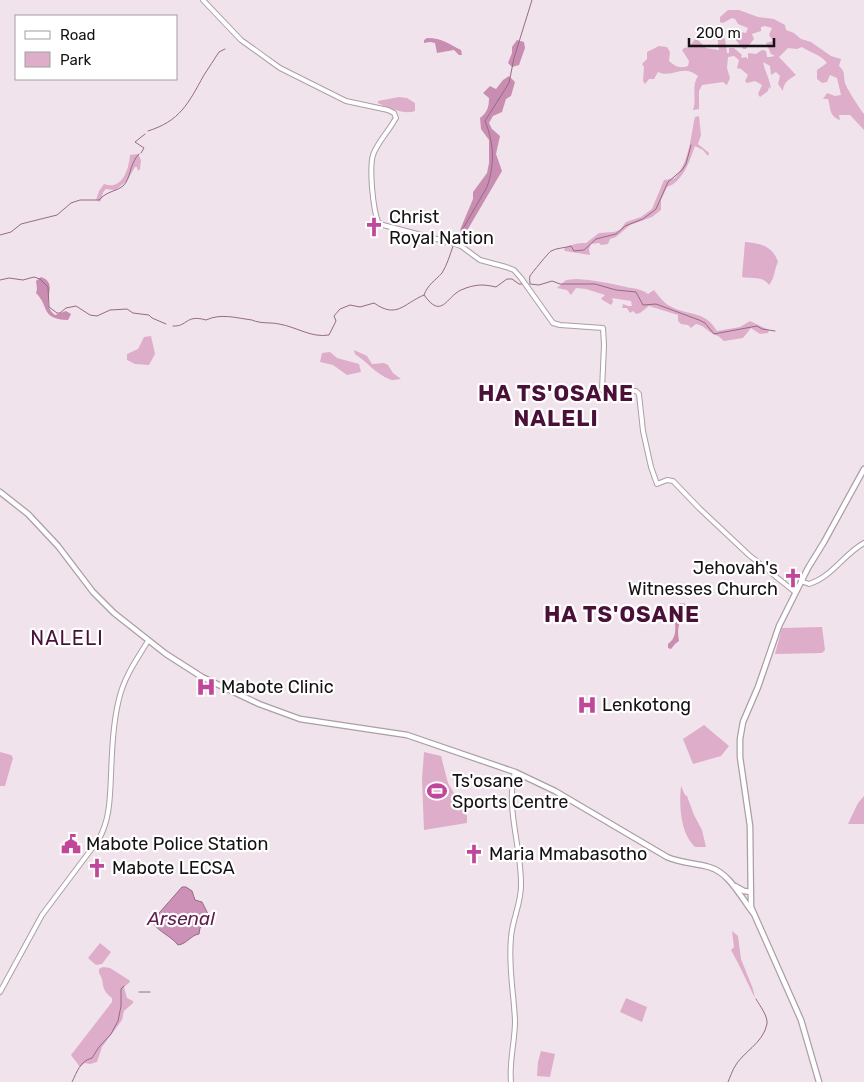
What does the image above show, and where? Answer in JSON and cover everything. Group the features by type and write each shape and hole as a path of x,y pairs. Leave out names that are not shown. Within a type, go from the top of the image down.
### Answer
{"main road":[{"path":"754,914 751,894 750,826 740,757 740,739 743,722 762,676 773,642 795,592 864,469"},
{"path":"0,492 28,514 58,546 93,592 114,613 166,654 202,676 275,710 300,719 407,735 515,772 555,790 667,858 717,870 734,886 754,914 800,1020 819,1082"},
{"path":"734,886 751,894"},
{"path":"739,893 751,894"}],"street":[{"path":"203,0 241,40 280,68 346,101 394,113 396,118 372,158 372,178 378,222 461,246 480,260 511,268 521,278 553,323 603,328 602,390 636,391 639,394 643,431 657,484 668,480 673,481 750,555 795,592"},
{"path":"800,584 809,584 819,579 842,563 864,543"},
{"path":"0,992 42,915 104,829 109,807 112,750 118,700 125,680 148,641"},
{"path":"511,1082 510,1057 515,1020 510,941 522,884 512,819 515,772"}],"green space":[{"path":"728,10 739,10 758,17 774,19 785,25 786,30 794,33 801,39 811,42 831,56 841,59 839,66 843,72 845,83 864,114 864,130 850,115 839,115 840,120 832,114 828,99 823,99 827,93 835,96 841,95 837,78 830,75 827,82 822,83 817,79 817,70 827,63 818,55 802,47 797,49 788,48 779,57 796,75 785,83 783,91 778,84 780,76 776,72 771,75 770,66 763,62 771,89 769,87 768,91 760,97 758,94 762,85 755,81 747,83 745,81 748,75 737,68 739,60 734,56 728,57 727,68 730,78 727,85 723,82 702,85 699,91 699,109 693,110 695,84 698,76 692,72 682,71 663,74 658,72 654,79 649,79 645,84 643,81 644,67 642,64 647,59 647,52 659,46 667,47 670,52 669,61 677,66 688,66 689,61 682,50 689,47 696,38 706,48 719,50 717,35 719,34 725,39 727,53 729,53 729,48 734,48 742,55 741,58 746,57 748,59 748,53 756,54 762,50 766,51 767,57 775,56 771,54 766,43 773,41 769,35 772,28 761,27 761,31 752,34 754,39 746,49 743,49 727,29 746,33 748,28 738,24 732,18 723,23 720,22 720,17"},
{"path":"399,97 407,98 415,103 415,111 402,112 378,103 378,101"},
{"path":"699,116 701,135 698,144 709,153 708,156 703,150 695,146 682,176 667,187 661,200 661,210 652,217 630,225 616,237 610,239 608,244 591,244 589,249 590,255 565,251 564,249 569,246 586,243 599,233 620,230 626,222 641,217 652,209 664,180 675,178 684,164 695,117"},
{"path":"138,154 141,160 140,169 138,171 137,167 135,167 127,181 115,190 106,189 100,202 96,200 104,184 110,185 120,182 126,172 130,155"},
{"path":"745,242 765,246 776,257 778,262 769,285 761,279 742,277"},
{"path":"576,279 637,289 648,294 654,290 668,305 707,319 717,331 740,327 750,321 769,330 768,333 760,334 751,328 743,338 724,341 696,324 691,328 688,325 681,324 678,321 678,315 649,306 640,313 636,314 633,311 630,313 627,308 622,308 623,304 632,306 631,301 612,298 613,302 611,305 601,299 605,295 586,289 576,288 571,295 567,290 557,288 566,280"},
{"path":"151,336 155,354 149,365 135,364 127,360 127,354 138,349 144,337"},
{"path":"354,350 367,356 372,364 384,363 388,365 393,373 401,379 390,380 384,377 355,354"},
{"path":"330,352 337,358 359,364 361,372 347,375 333,365 320,362 322,353"},
{"path":"822,627 825,650 822,653 775,654 782,628"},
{"path":"704,725 729,746 721,756 693,764 683,739"},
{"path":"0,752 11,755 13,758 5,786 0,786"},
{"name":"Ts'osane Sports Centre","path":"424,752 441,756 448,783 467,816 467,823 424,830 422,780"},
{"path":"681,786 702,830 706,847 695,847 683,827 680,802"},
{"path":"864,796 864,824 848,824 858,803"},
{"path":"732,931 738,936 741,959 755,998 731,950 734,947"},
{"path":"100,943 111,952 102,964 96,965 88,958"},
{"path":"103,967 110,968 129,980 130,982 124,987 127,998 133,1001 133,1003 124,1011 122,1020 102,1047 97,1062 85,1063 80,1067 71,1055 112,1002 112,998 104,989 99,973 99,969"},
{"path":"626,998 647,1007 642,1022 620,1012"},
{"path":"541,1051 555,1054 550,1077 537,1076"}],"shaded area":[{"path":"427,38 445,42 461,50 462,55 459,55 454,50 437,53 435,43 424,43 424,40"},
{"path":"517,40 524,42 525,48 519,65 512,67 508,63 512,47"},
{"path":"509,76 515,82 511,96 506,99 502,112 493,116 489,123 492,129 500,136 496,154 502,171 468,229 464,232 460,230 473,199 473,192 487,173 489,163 489,140 481,129 480,118 487,110 489,98 483,93 490,86 496,89"},
{"path":"41,277 47,280 49,284 48,305 50,310 55,315 66,311 71,314 68,320 49,315 36,293 36,281"},
{"path":"680,603 686,604 689,613 684,621 680,623 678,631 679,641 671,649 668,648 668,644 674,635 675,623 680,618 678,612 674,611"}],"water":[{"name":"Arsenal","path":"182,887 192,891 195,900 202,902 209,916 205,924 200,928 199,934 178,945 153,923 153,920"}],"waterway":[{"path":"457,239 487,187 490,178 492,145 485,121 509,83 514,58 532,0"},
{"path":"148,131 176,117 188,103 219,52 225,49"},
{"path":"141,153 144,148 135,142 145,134"},
{"path":"691,145 686,164 668,182 656,209 643,219 625,226 616,234 596,239 584,250 574,251 571,246 551,251 530,276 530,284 539,285 552,281 560,284 595,284 616,290 636,292 643,305 656,304 699,320 705,323 714,334 757,326 762,329 775,331"},
{"path":"0,235 11,232 21,224 57,215 71,203 80,200 99,200 120,188 126,183 133,162 139,154"},
{"path":"424,295 430,285 442,273 453,246"},
{"path":"0,280 9,278 23,280 34,277 40,279 48,287 49,307 57,313 66,308 76,306 90,315 97,316 110,310 127,309 133,313 149,315 166,324"},
{"path":"173,326 182,325 194,319 206,320 217,317 229,317 286,325 310,334 322,336 329,335 336,321 334,316 340,309 350,305 360,307 374,303 382,308 394,310 424,295 435,306 440,306 456,293 471,287 483,285 496,287 507,279 512,279 522,284"},
{"path":"72,1082 82,1064 92,1058 111,1034 118,1021 121,1006 121,989 124,986"},
{"path":"139,992 150,992"},
{"path":"728,1082 738,1062 765,1031 766,1018 756,999"}],"place":[{"name":"Christ Royal Nation","path":"374,227"},
{"name":"Jehovah's Witnesses Church","path":"793,578"},
{"name":"Mabote Clinic","path":"206,687"},
{"name":"Lenkotong","path":"587,705"},
{"name":"Ts'osane Sports Centre","path":"437,791"},
{"name":"Mabote Police Station","path":"71,844"},
{"name":"Maria Mmabasotho","path":"474,854"},
{"name":"Mabote LECSA","path":"97,868"}],"district":[{"name":"HA TS'OSANE NALELI","path":"556,406"},
{"name":"HA TS'OSANE","path":"622,614"},
{"name":"NALELI","path":"67,638"}]}
